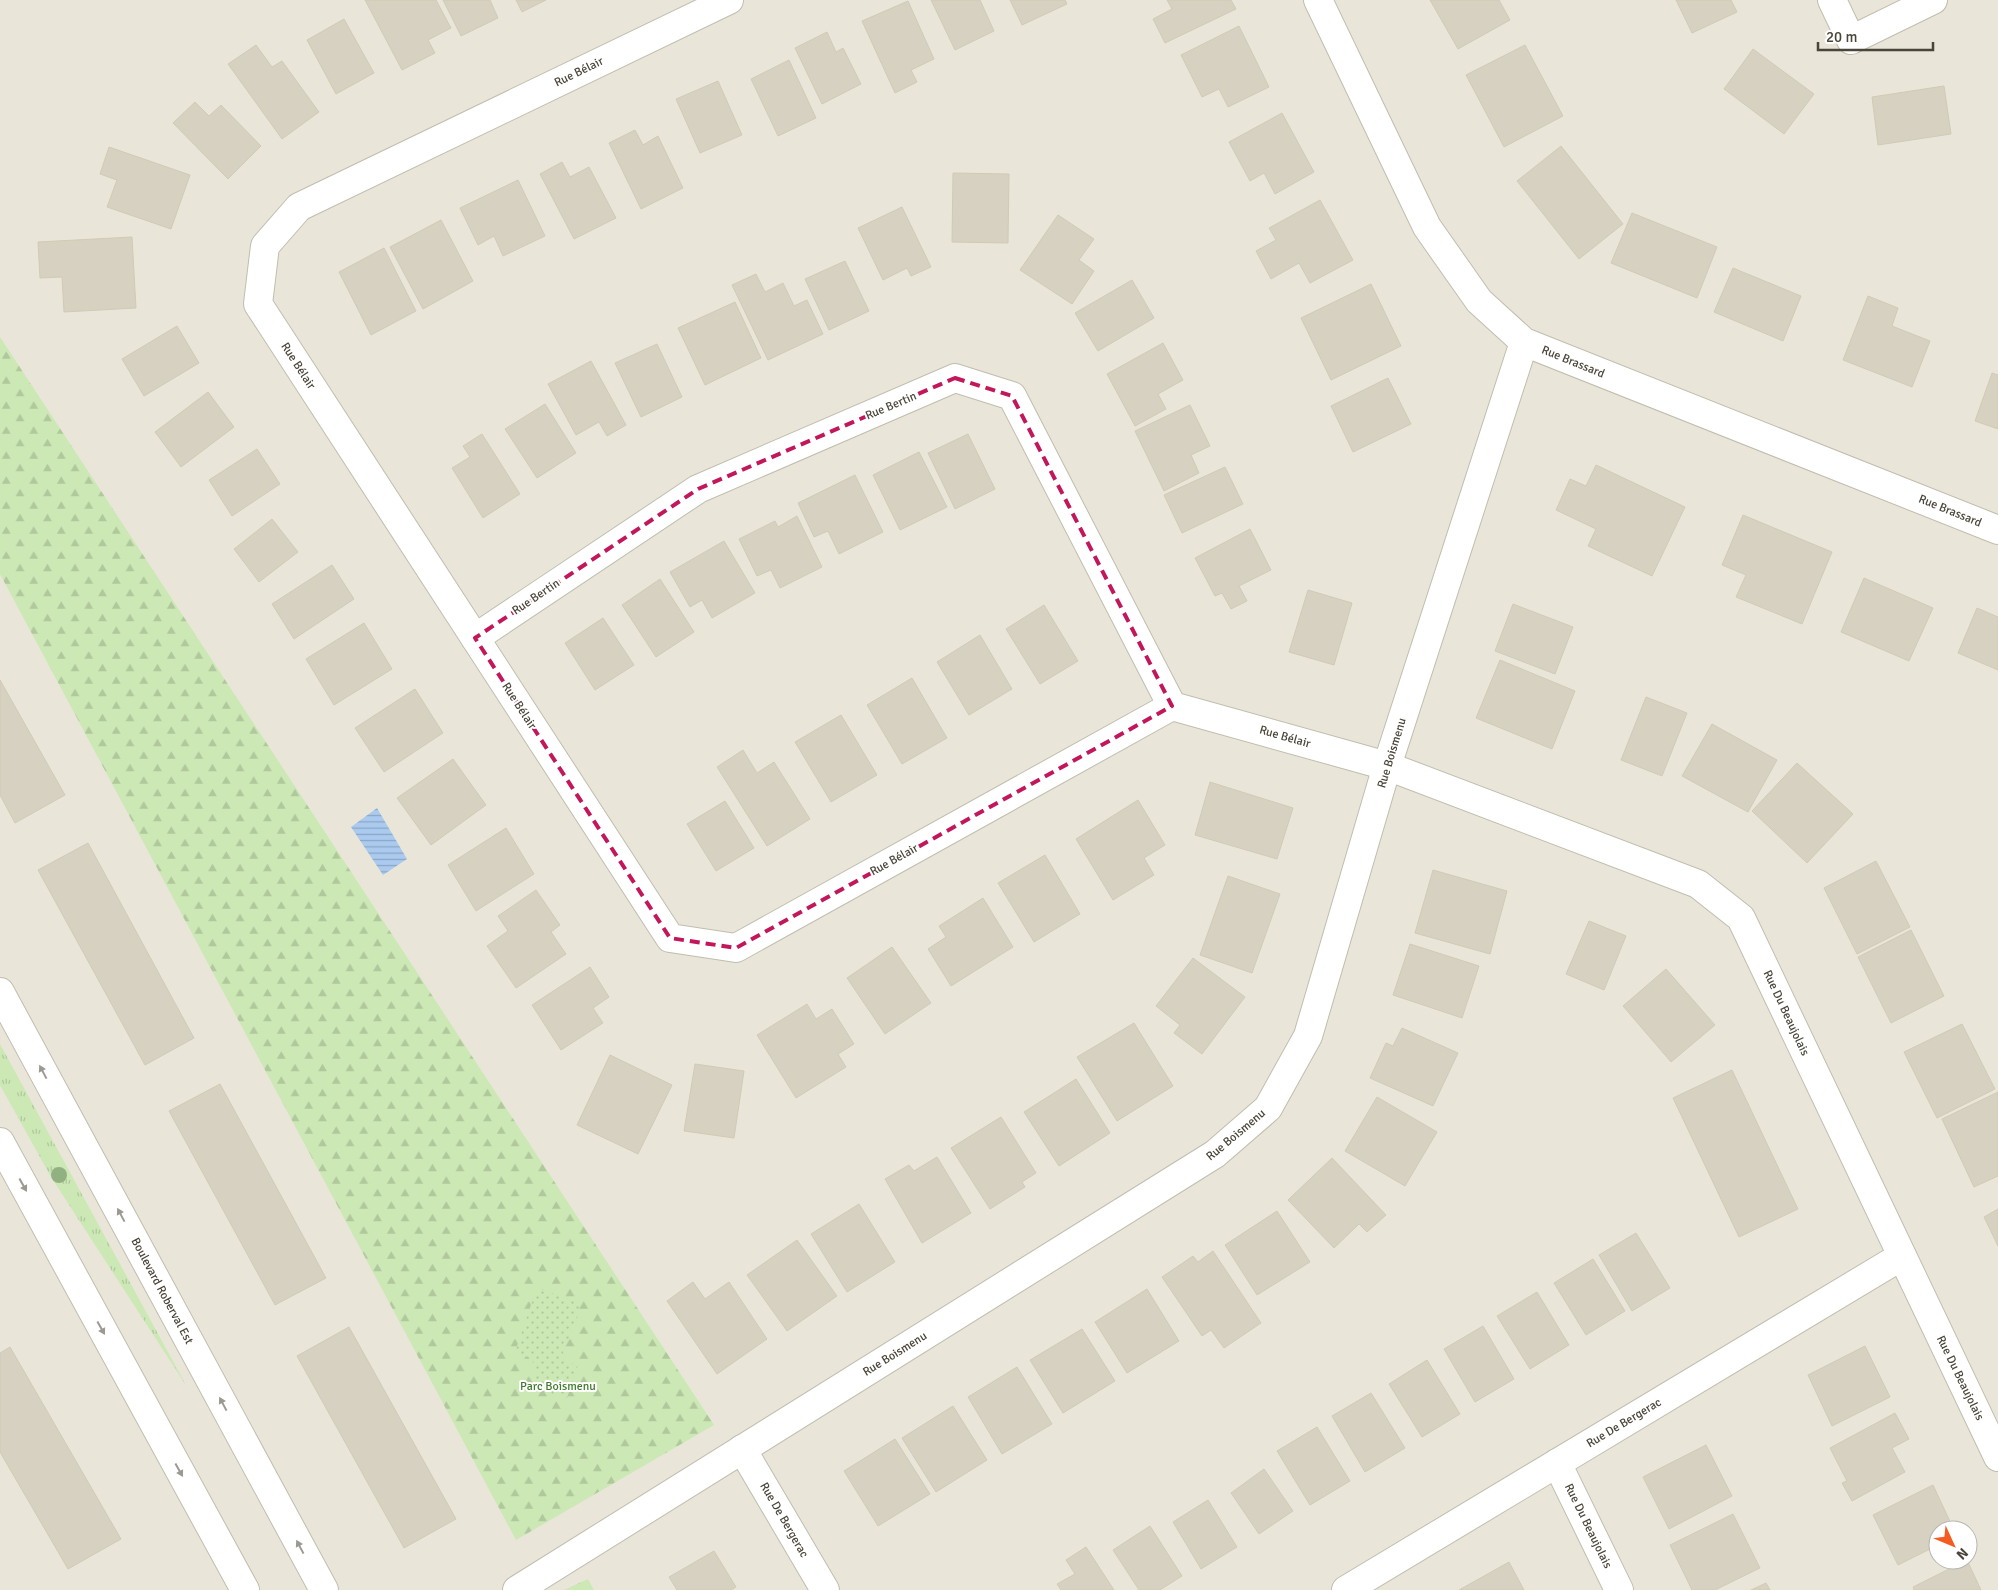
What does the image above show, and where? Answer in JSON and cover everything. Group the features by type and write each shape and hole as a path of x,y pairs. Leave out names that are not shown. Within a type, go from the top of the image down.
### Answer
{"street":[{"name":"Rue Bélair","path":"729,0 299,207 265,246 258,304 670,938 736,948 1172,706 1387,766"},
{"name":"Rue Brassard","path":"1318,0 1428,227 1479,302 1524,342 1998,530"},
{"path":"1832,0 1852,40 1933,0"},
{"name":"Rue Boismenu","path":"517,1590 1215,1154 1268,1108 1308,1036 1387,766 1524,342"},
{"name":"Rue Bertin","path":"475,638 698,489 955,378 1012,396 1172,706"},
{"name":"Rue Du Beaujolais","path":"1387,766 1698,884 1741,918 1998,1457"},
{"name":"Boulevard Roberval Est","path":"0,992 324,1590"},
{"path":"0,1142 245,1590"},
{"name":"Rue De Bergerac","path":"1346,1590 1902,1256"},
{"name":"Rue De Bergerac","path":"742,1449 825,1590"},
{"name":"Rue Du Beaujolais","path":"1557,1463 1618,1590"}],"highlighted area":[{"path":"955,378 1012,396 1172,706 736,948 670,938 475,638 698,489"}],"shaded area":[{"path":"0,0 1998,0 1998,1590 1376,1590 1372,1582 1358,1590 0,1590"}],"green space":[{"name":"Parc Boismenu","path":"0,337 714,1425 516,1540 0,574"},
{"path":"0,1044 187,1387 51,1177 0,1085"},
{"path":"541,1289 579,1303 579,1313 563,1352 567,1362 578,1365 567,1398 533,1388 536,1369 532,1361 528,1357 515,1352 535,1293"},
{"path":"588,1579 594,1590 564,1590"}],"water":[{"path":"377,808 407,859 383,875 351,827"}],"building":[{"path":"365,0 436,0 451,28 428,40 435,53 402,70"},
{"path":"443,0 490,0 498,18 461,36"},
{"path":"516,0 546,0 522,12"},
{"path":"931,0 980,0 994,31 955,50"},
{"path":"1010,0 1065,0 1067,4 1022,25"},
{"path":"1167,0 1231,0 1236,9 1165,43 1153,19 1172,9"},
{"path":"1430,0 1499,0 1510,20 1458,49"},
{"path":"1676,0 1731,0 1737,12 1692,33"},
{"path":"908,1 934,59 911,70 917,82 895,93 862,21"},
{"path":"344,19 374,73 336,94 307,40"},
{"path":"1239,26 1269,87 1228,107 1219,89 1202,97 1181,55"},
{"path":"827,32 836,52 843,48 861,84 822,104 795,48"},
{"path":"256,45 272,67 282,61 319,112 282,139 228,64"},
{"path":"1525,45 1563,116 1504,147 1466,75"},
{"path":"1753,49 1814,94 1784,134 1724,89"},
{"path":"789,60 816,118 778,136 751,79"},
{"path":"718,81 742,135 700,153 676,99"},
{"path":"1944,86 1951,134 1878,145 1872,97"},
{"path":"195,102 209,116 221,105 261,146 228,179 173,123"},
{"path":"1282,113 1314,172 1275,194 1264,173 1250,181 1229,142"},
{"path":"635,130 643,145 658,136 683,188 641,209 609,143"},
{"path":"1561,146 1623,224 1579,259 1517,181"},
{"path":"109,147 190,175 171,229 107,207 117,180 100,174"},
{"path":"562,162 570,177 589,167 616,218 574,239 540,174"},
{"path":"953,173 1009,174 1008,243 952,242"},
{"path":"518,180 545,236 503,256 494,236 478,245 460,208"},
{"path":"1320,200 1353,260 1310,283 1299,263 1271,279 1256,251 1276,240 1269,228"},
{"path":"902,207 931,267 911,276 907,268 883,280 858,228"},
{"path":"1632,213 1717,247 1697,298 1611,263"},
{"path":"1058,215 1094,239 1079,260 1094,271 1072,304 1020,270"},
{"path":"441,220 473,281 423,309 390,247"},
{"path":"132,237 136,308 64,312 62,277 40,278 38,242"},
{"path":"384,248 416,311 371,335 339,272"},
{"path":"845,261 869,311 829,330 805,279"},
{"path":"1733,268 1801,296 1783,341 1714,312"},
{"path":"756,274 765,292 783,283 794,306 807,300 823,334 768,360 732,285"},
{"path":"1132,280 1154,318 1098,351 1075,313"},
{"path":"1371,284 1401,346 1331,380 1301,318"},
{"path":"1868,296 1898,308 1892,326 1930,341 1912,387 1843,360"},
{"path":"735,302 761,358 705,385 678,328"},
{"path":"177,326 199,363 144,396 122,359"},
{"path":"1163,343 1183,380 1158,394 1166,409 1135,426 1107,374"},
{"path":"657,344 682,397 641,417 615,363"},
{"path":"591,361 626,425 607,436 599,422 576,435 548,384"},
{"path":"1992,373 1998,375 1998,429 1975,421"},
{"path":"1388,378 1411,424 1353,452 1331,406"},
{"path":"208,392 234,427 181,467 155,432"},
{"path":"545,404 576,453 537,478 505,429"},
{"path":"1190,405 1210,446 1191,455 1199,473 1164,491 1135,431"},
{"path":"482,434 520,494 483,518 452,468 470,457 463,446"},
{"path":"968,434 995,489 955,509 928,453"},
{"path":"257,449 280,484 232,516 209,480"},
{"path":"919,452 947,507 900,530 873,475"},
{"path":"1596,465 1685,507 1652,576 1588,546 1596,529 1556,510 1570,479 1586,486"},
{"path":"1225,467 1243,504 1182,533 1164,495"},
{"path":"855,475 883,532 839,554 828,531 814,537 798,503"},
{"path":"1743,515 1832,552 1802,624 1736,597 1746,575 1722,565"},
{"path":"797,516 822,567 780,588 771,570 757,576 739,539 775,521 778,527"},
{"path":"272,519 298,552 259,582 234,549"},
{"path":"1250,529 1271,570 1239,586 1247,601 1231,609 1222,593 1215,596 1195,558"},
{"path":"724,541 755,593 712,618 702,600 690,607 670,572"},
{"path":"332,565 354,599 294,639 272,604"},
{"path":"1864,578 1933,608 1909,661 1841,632"},
{"path":"660,579 694,632 656,657 622,605"},
{"path":"1308,590 1352,603 1334,665 1289,652"},
{"path":"1513,604 1573,627 1555,674 1495,651"},
{"path":"1044,605 1078,661 1040,684 1006,629"},
{"path":"1977,608 1998,617 1998,670 1958,653"},
{"path":"603,618 634,665 595,690 565,643"},
{"path":"364,623 392,669 334,705 306,659"},
{"path":"980,635 1012,689 969,715 937,662"},
{"path":"1500,660 1575,691 1552,749 1476,718"},
{"path":"912,678 947,738 902,764 867,705"},
{"path":"0,680 65,795 15,823 0,795"},
{"path":"415,689 443,733 384,772 355,728"},
{"path":"1646,697 1687,713 1662,776 1621,760"},
{"path":"841,715 877,775 831,802 795,742"},
{"path":"1712,724 1777,760 1748,812 1682,776"},
{"path":"743,750 757,773 774,762 810,819 767,846 717,767"},
{"path":"453,759 486,805 431,845 397,798"},
{"path":"1797,763 1853,814 1807,863 1752,811"},
{"path":"1210,782 1293,808 1277,859 1195,835"},
{"path":"1138,800 1165,845 1144,858 1154,875 1113,900 1076,839"},
{"path":"725,801 754,848 716,871 687,824"},
{"path":"506,828 534,874 476,911 448,865"},
{"path":"88,843 194,1038 145,1065 38,870"},
{"path":"1045,855 1080,914 1034,942 998,883"},
{"path":"1876,861 1910,927 1857,954 1824,888"},
{"path":"1433,870 1507,891 1490,954 1415,933"},
{"path":"1228,876 1280,894 1252,973 1200,955"},
{"path":"536,890 560,925 551,932 566,954 516,988 487,946 508,931 498,916"},
{"path":"983,898 1013,947 951,986 928,949 946,937 939,926"},
{"path":"1589,921 1626,936 1604,990 1566,974"},
{"path":"1911,930 1944,996 1891,1023 1858,957"},
{"path":"1410,944 1479,966 1462,1018 1393,995"},
{"path":"892,947 931,1003 885,1034 847,978"},
{"path":"1193,958 1245,997 1202,1054 1174,1033 1180,1025 1156,1006"},
{"path":"590,967 609,997 593,1008 603,1023 561,1050 532,1005"},
{"path":"1666,969 1715,1025 1671,1062 1623,1006"},
{"path":"807,1004 816,1019 832,1009 854,1044 838,1054 846,1067 796,1098 757,1035"},
{"path":"1134,1023 1173,1086 1117,1121 1077,1057"},
{"path":"1962,1024 1995,1089 1937,1118 1904,1052"},
{"path":"1402,1028 1458,1053 1433,1106 1370,1078 1386,1043 1393,1046"},
{"path":"610,1055 672,1085 638,1154 577,1125"},
{"path":"695,1064 744,1071 734,1138 684,1131"},
{"path":"1732,1070 1798,1209 1739,1237 1673,1098"},
{"path":"1076,1079 1110,1133 1059,1166 1024,1112"},
{"path":"220,1084 326,1278 275,1305 169,1111"},
{"path":"1998,1092 1998,1176 1974,1187 1942,1119"},
{"path":"1377,1097 1437,1132 1405,1186 1345,1151"},
{"path":"1001,1117 1036,1173 1022,1182 1025,1187 990,1209 951,1148"},
{"path":"937,1157 971,1213 922,1243 885,1179 909,1165 914,1171"},
{"path":"1332,1158 1386,1215 1367,1232 1359,1224 1334,1248 1288,1200"},
{"path":"859,1204 895,1262 847,1292 811,1234"},
{"path":"1998,1209 1998,1246 1984,1217"},
{"path":"1277,1211 1310,1262 1257,1295 1225,1245"},
{"path":"1636,1233 1670,1288 1632,1311 1599,1255"},
{"path":"797,1240 837,1296 787,1331 747,1275"},
{"path":"1213,1251 1261,1323 1224,1348 1211,1330 1202,1336 1162,1277 1193,1256 1198,1262"},
{"path":"1593,1259 1625,1311 1586,1335 1554,1283"},
{"path":"693,1282 705,1299 729,1282 767,1339 717,1374 667,1301"},
{"path":"1147,1289 1179,1341 1127,1373 1095,1322"},
{"path":"1537,1292 1569,1345 1530,1369 1497,1316"},
{"path":"1483,1326 1514,1379 1475,1402 1444,1349"},
{"path":"349,1327 456,1519 404,1548 297,1356"},
{"path":"1082,1329 1115,1381 1063,1413 1030,1360"},
{"path":"1865,1346 1890,1397 1832,1426 1808,1375"},
{"path":"10,1347 121,1539 68,1569 0,1452 0,1353"},
{"path":"1427,1360 1460,1414 1422,1437 1389,1384"},
{"path":"1017,1367 1052,1424 1002,1454 968,1397"},
{"path":"1371,1393 1405,1448 1365,1472 1332,1416"},
{"path":"953,1406 987,1460 936,1492 902,1438"},
{"path":"1895,1413 1909,1439 1892,1448 1905,1472 1852,1501 1842,1483 1847,1481 1830,1448"},
{"path":"1317,1427 1350,1481 1310,1505 1277,1451"},
{"path":"895,1439 930,1494 878,1526 844,1471"},
{"path":"1706,1445 1732,1496 1669,1529 1643,1477"},
{"path":"1264,1469 1293,1511 1259,1534 1231,1493"},
{"path":"1933,1485 1949,1520 1928,1520 1928,1550 1898,1565 1873,1515"},
{"path":"1208,1500 1237,1547 1201,1569 1173,1522"},
{"path":"1733,1514 1760,1568 1715,1590 1692,1590 1670,1545"},
{"path":"1150,1526 1182,1576 1160,1590 1139,1590 1113,1550"},
{"path":"1086,1547 1114,1590 1061,1590 1057,1584 1075,1574 1066,1560"},
{"path":"714,1551 736,1587 731,1590 677,1590 669,1577"},
{"path":"1509,1562 1524,1590 1459,1590"},
{"path":"1947,1570 1972,1570 1981,1590 1914,1590 1913,1587"},
{"path":"1766,1583 1770,1590 1751,1590"}]}
